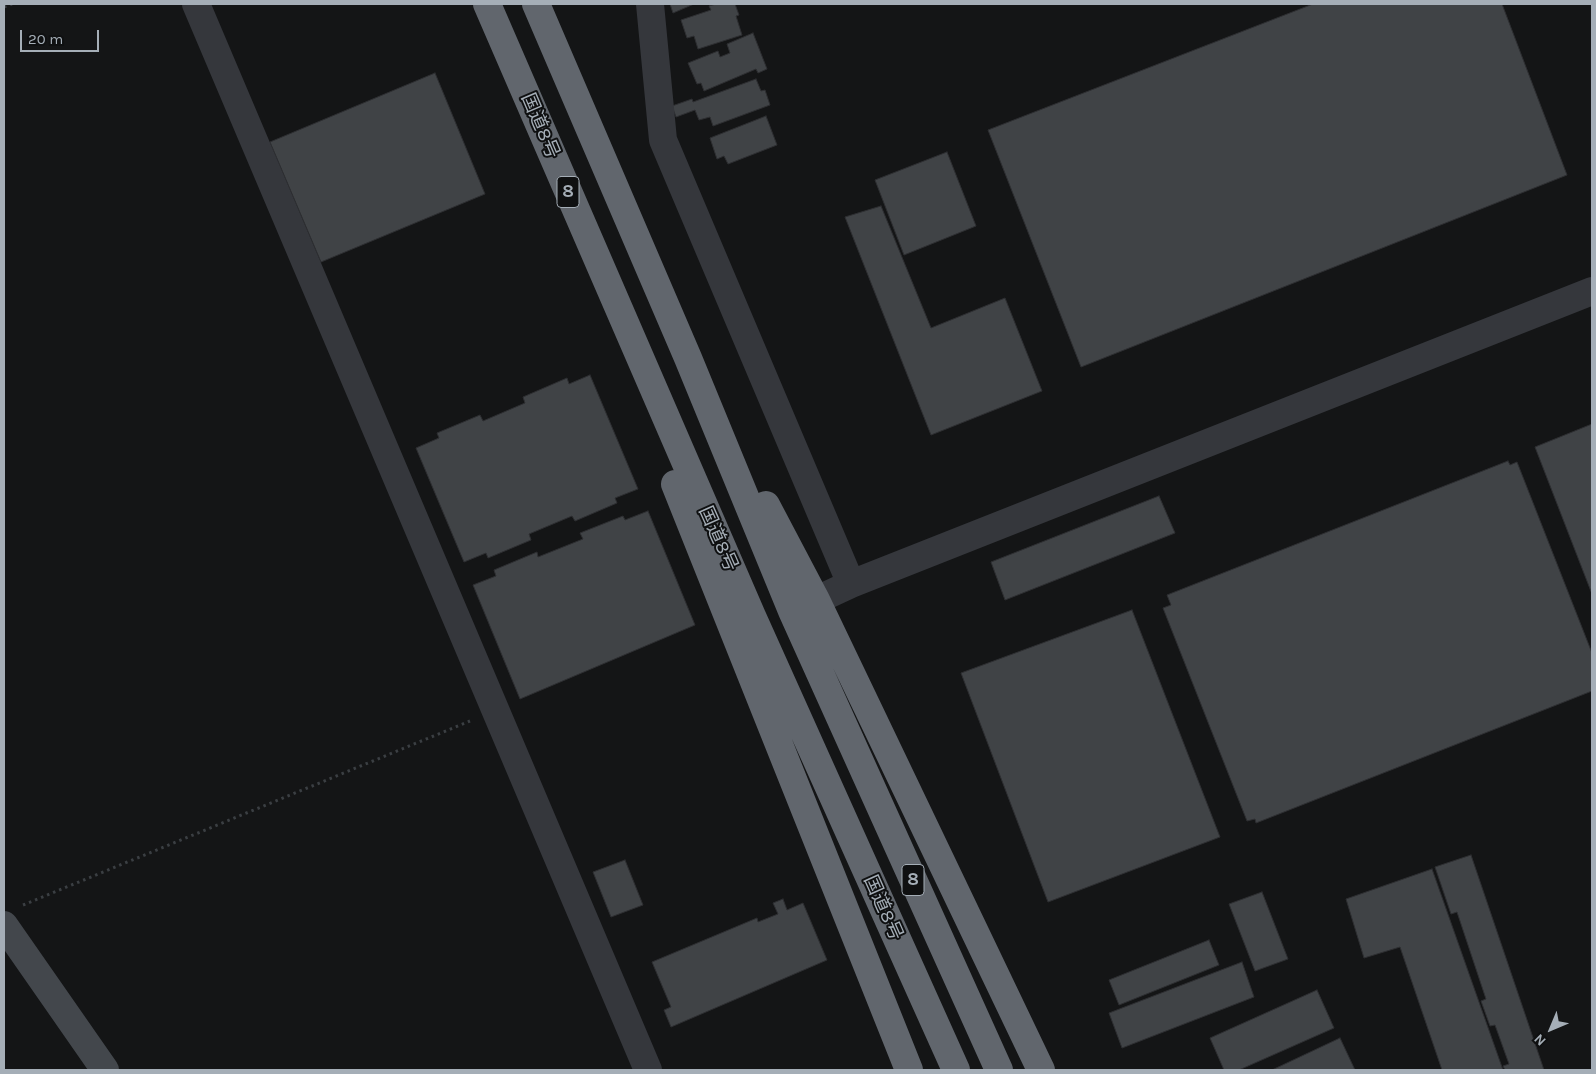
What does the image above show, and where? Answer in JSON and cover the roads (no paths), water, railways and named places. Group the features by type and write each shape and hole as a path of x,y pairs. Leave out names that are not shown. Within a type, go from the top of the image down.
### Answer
{"highway":[{"name":"国道8号","path":"487,4 736,580 956,1070"},
{"path":"536,4 688,358 804,606 1041,1070"},
{"path":"568,192 620,346 909,1070"},
{"name":"国道8号","path":"804,606 827,689 998,1070"}],"street":[{"path":"196,4 648,1070"},
{"path":"650,4 663,140 851,584"},
{"path":"804,606 851,584 1592,291"},
{"path":"11,916 105,1070"}]}
